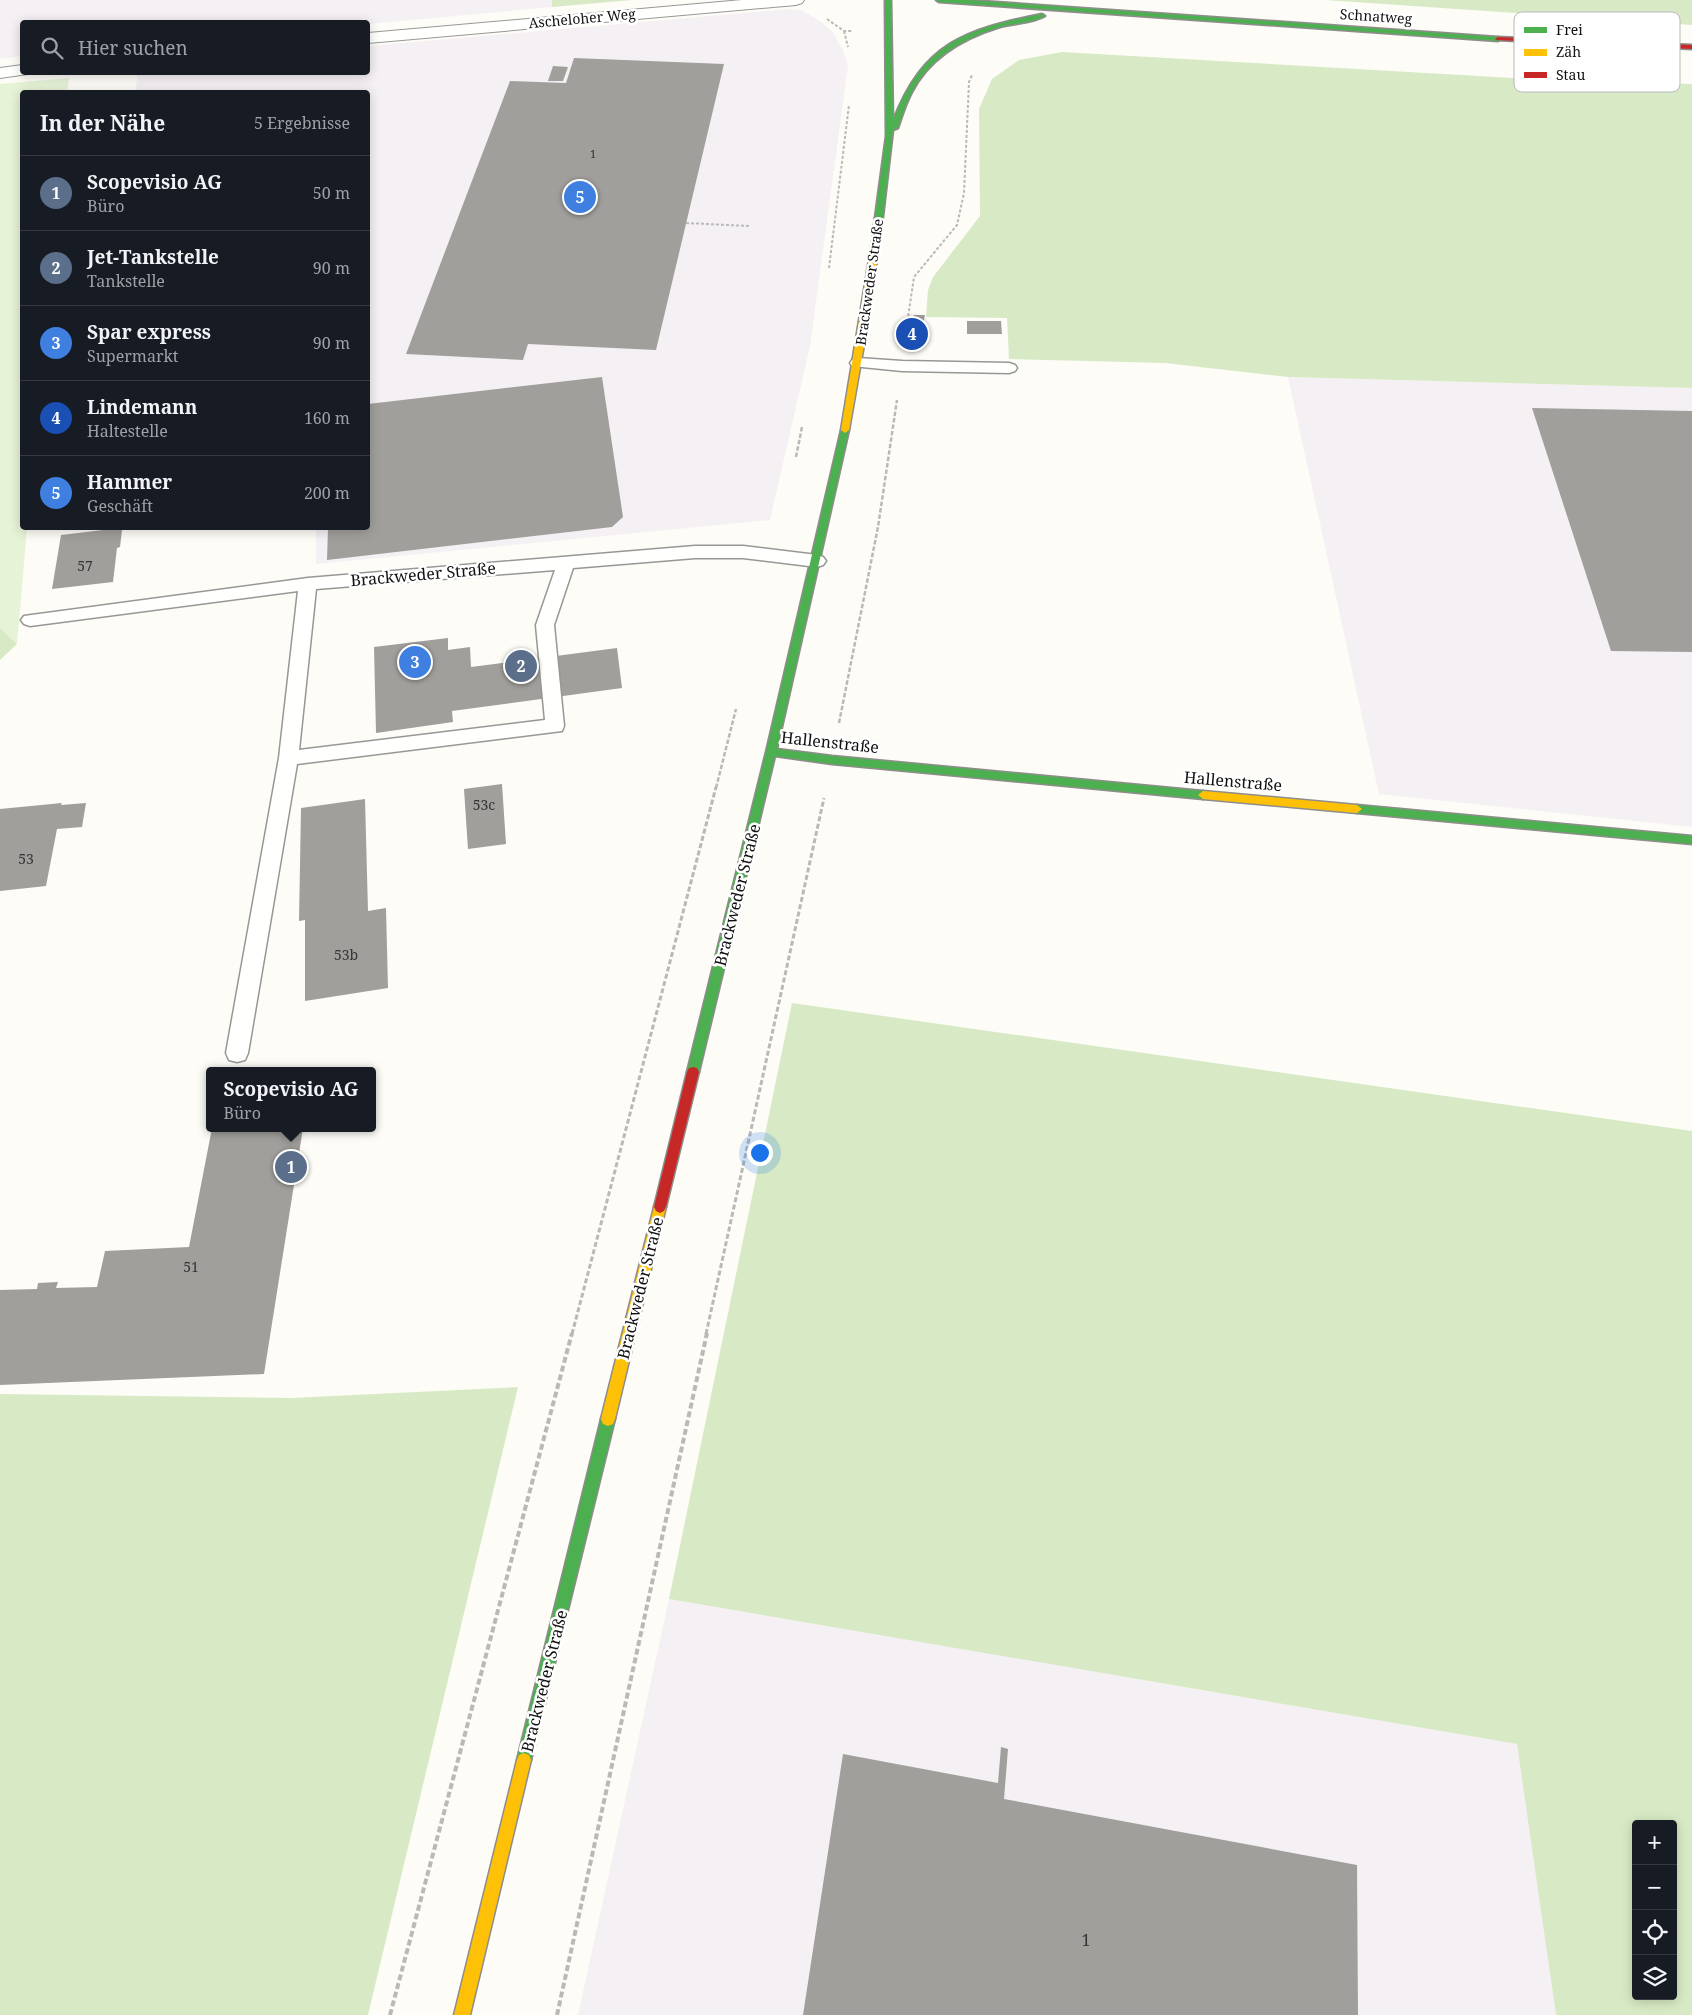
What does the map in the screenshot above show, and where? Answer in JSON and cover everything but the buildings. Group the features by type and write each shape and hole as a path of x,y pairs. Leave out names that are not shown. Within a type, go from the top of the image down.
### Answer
{"street":[{"name":"Ascheloher Weg","path":"370,38 796,0"},
{"name":"Brackweder Straße","path":"462,2015 772,752 842,448 858,364 890,136 888,0"},
{"name":"Schnatweg","path":"938,0 1514,40"},
{"path":"890,136 915,79 931,59 946,47 1010,22 1086,9"},
{"path":"0,73 20,70"},
{"name":"Hallenstraße","path":"772,752 832,760 1692,840"}],"lane":[{"path":"858,364 1009,368"},
{"name":"Brackweder Straße","path":"30,620 308,584 695,552 743,552 817,561"},
{"path":"289,758 555,726 545,625 566,562"},
{"path":"237,1054 289,758 308,584"}],"path":[{"path":"822,16 844,31 849,49"},
{"path":"557,2015 832,760 878,527 914,277 957,225 964,193 969,82 973,74"},
{"path":"829,269 850,96"},
{"path":"686,223 749,226"},
{"path":"794,463 802,426"},
{"path":"390,2015 657,1015 738,699"}],"shaded area":[{"path":"0,0 552,0 552,7 370,24 370,20 20,20 20,56 0,59"},
{"path":"789,9 801,10 820,21 832,31 843,50 848,66 810,346 770,520 316,564 316,530 370,530 370,90 135,90 138,75 370,75 370,46"},
{"path":"1288,377 1692,388 1692,827 1379,794"},
{"path":"669,1599 1518,1744 1556,2015 578,2015"}],"green space":[{"path":"552,0 632,0 552,7"},
{"path":"1325,0 1692,0 1692,25 1680,24 1680,12 1514,13"},
{"path":"1062,52 1514,78 1514,92 1680,92 1680,84 1692,84 1692,388 1288,377 1165,363 1009,359 1007,318 926,317 928,290 933,277 980,216 979,109 992,79 1019,60"},
{"path":"69,78 67,90 20,90 20,530 27,530 17,644 0,628 0,84"},
{"path":"0,628 17,644 0,660"},
{"path":"792,1003 1692,1131 1692,2015 1556,2015 1517,1744 669,1599"},
{"path":"518,1387 368,2015 0,2015 0,1394 292,1398"}],"traffic: fast":[{"path":"878,225 890,136 888,0"},
{"path":"939,0 1498,39"},
{"path":"894,128 912,86 923,70 937,56 968,36 986,29 1042,16"},
{"path":"693,1072 771,752 845,430"},
{"path":"771,752 832,760 1203,795"},
{"path":"1357,809 1692,840"},
{"path":"524,1760 608,1419"}],"traffic: slow":[{"path":"845,430 864,322 878,225"},
{"path":"1203,795 1357,809"},
{"path":"608,1419 660,1207"},
{"path":"462,2015 524,1760"}],"traffic: jam":[{"path":"1498,39 1514,40"},
{"path":"1680,47 1692,47"},
{"path":"660,1207 693,1072"}],"place":[{"name":"Hammer","path":"580,197"},
{"name":"Lindemann","path":"912,334"},
{"name":"Spar express","path":"415,662"},
{"name":"Jet-Tankstelle","path":"521,666"},
{"name":"Scopevisio AG","path":"291,1167"}]}
